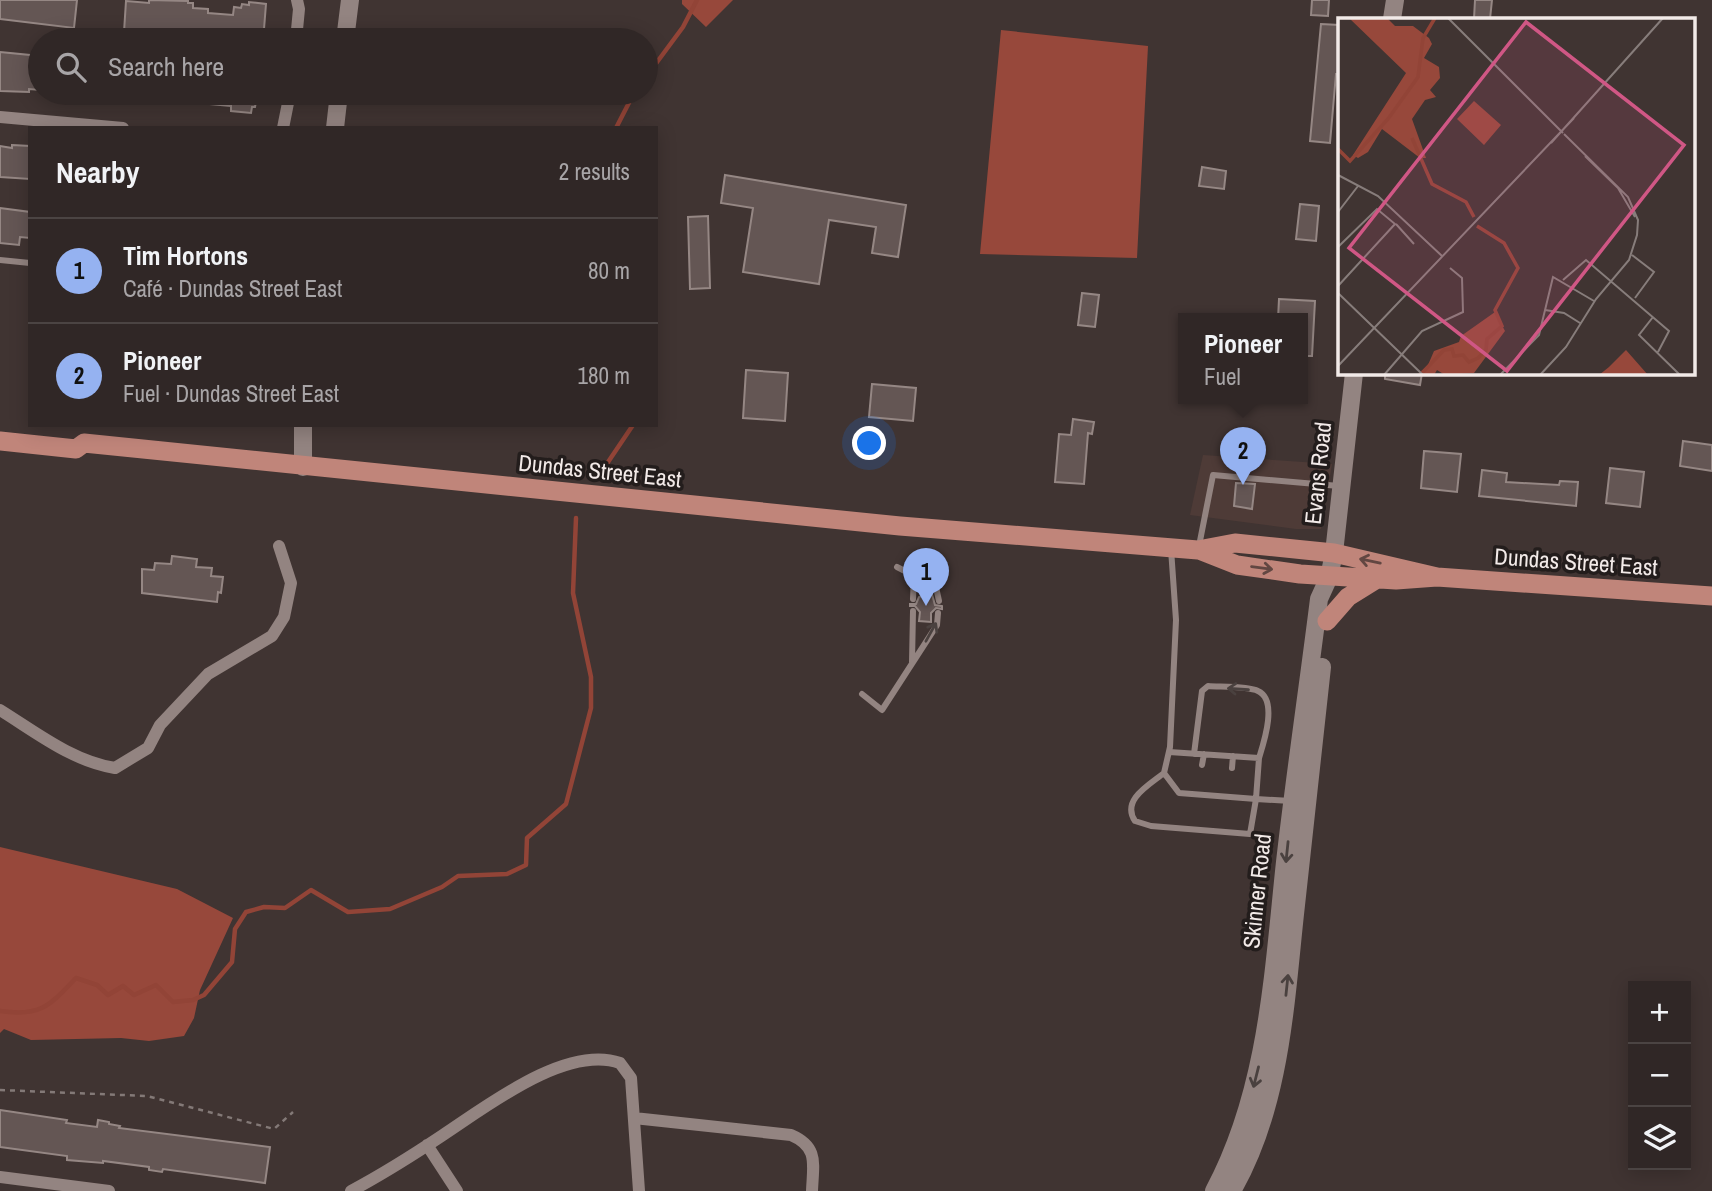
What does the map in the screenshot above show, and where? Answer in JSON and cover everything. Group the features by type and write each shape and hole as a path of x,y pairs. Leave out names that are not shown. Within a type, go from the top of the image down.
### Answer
{"main road":[{"name":"Dundas Street East","path":"0,440 76,449 84,443 900,526 1198,550 1235,543 1335,554 1437,577"},
{"name":"Dundas Street East","path":"1198,550 1237,565 1326,584 1437,577 1712,596"},
{"path":"1327,621 1349,597 1377,579"}],"street":[{"path":"297,0 297,28"},
{"path":"346,28 350,0"},
{"path":"1392,18 1395,0"},
{"path":"284,126 288,105"},
{"path":"335,126 338,105"},
{"path":"0,117 101,126"},
{"name":"Evans Road","path":"1326,584 1335,554 1354,374"},
{"path":"303,427 303,467"},
{"path":"0,710 73,755 96,765 116,768 148,748 160,725 208,674 272,636 285,617 290,583 279,546"},
{"name":"Skinner Road","path":"1232,1191 1245,1169 1263,1121 1281,1041 1327,621 1326,584"},
{"name":"Skinner Road","path":"1214,1191 1235,1148 1246,1116 1265,1041 1292,801 1319,599 1326,584"},
{"path":"351,1191 528,1080 583,1060 612,1060 620,1063 626,1070 632,1087 639,1191"},
{"path":"634,1118 791,1135 803,1140 813,1157 812,1191"},
{"path":"427,1145 457,1191"},
{"path":"0,1177 109,1191"}],"lane":[{"path":"0,260 28,263"},
{"path":"1198,550 1213,475 1340,487"},
{"path":"1171,548 1176,620 1169,752 1164,773 1140,791 1131,804 1130,815 1135,821 1151,826 1250,834 1259,758 1266,738 1269,707 1267,699 1258,690 1208,687 1202,691 1194,754"},
{"path":"897,567 936,587 939,601"},
{"path":"914,576 914,599"},
{"path":"912,664 913,611"},
{"path":"862,694 883,710 937,625 938,613"},
{"path":"1169,752 1259,758"},
{"path":"1202,765 1204,754"},
{"path":"1231,768 1233,756"},
{"path":"1164,773 1179,793 1199,791 1292,801"}],"path":[{"path":"0,1090 147,1096 274,1129 293,1112"}],"shaded area":[{"path":"682,0 733,0 706,27 682,4"},
{"path":"1001,30 1148,46 1137,258 980,254"},
{"path":"1203,455 1332,464 1321,529 1296,529 1190,515"},
{"path":"0,847 177,889 233,918 200,990 194,1018 184,1036 149,1041 121,1038 31,1040 4,1029 0,1033"}],"building":[{"path":"0,0 77,0 74,28 0,19"},
{"path":"149,0 188,1 193,3 193,8 208,9 208,13 233,15 234,7 241,8 242,4 266,4 264,28 124,28 126,1 149,3"},
{"path":"1312,0 1329,0 1328,16 1311,15"},
{"path":"1475,0 1492,0 1490,18 1474,18"},
{"path":"1321,24 1338,25 1338,74 1330,143 1310,141"},
{"path":"0,52 28,55 28,92 0,91"},
{"path":"220,105 255,105 251,113 231,111 231,106"},
{"path":"12,145 28,146 28,179 0,177 0,146 12,148"},
{"path":"1202,167 1226,171 1224,189 1199,186"},
{"path":"725,175 906,205 898,257 872,253 876,227 829,220 819,284 743,272 753,208 721,203"},
{"path":"1300,204 1319,206 1316,241 1296,239"},
{"path":"0,208 28,212 28,238 20,237 19,245 0,243"},
{"path":"708,216 710,288 690,289 688,217"},
{"path":"1082,293 1099,295 1095,327 1078,325"},
{"path":"1279,299 1315,301 1312,356 1308,356 1308,313 1278,313"},
{"path":"746,370 788,373 785,421 743,418"},
{"path":"1385,374 1422,374 1420,385 1385,379"},
{"path":"872,384 916,388 913,421 869,417"},
{"path":"1073,419 1094,422 1092,434 1088,433 1084,484 1055,482 1059,434 1071,435"},
{"path":"1683,441 1712,445 1712,471 1680,466"},
{"path":"1424,451 1461,454 1457,492 1421,488"},
{"path":"1610,468 1644,472 1640,507 1606,503"},
{"path":"1482,470 1507,473 1506,482 1559,485 1560,481 1578,482 1576,506 1479,496"},
{"path":"1236,483 1255,484 1252,509 1234,506"},
{"path":"172,556 197,559 196,567 212,568 211,576 223,577 217,602 142,593 142,569 154,570 155,563 171,564"},
{"path":"924,587 931,591 935,605 942,606 942,609 936,608 931,613 931,622 919,621 920,612 915,606 910,606 916,604 922,596"},
{"path":"0,1110 67,1120 66,1123 97,1127 98,1120 120,1126 119,1128 270,1147 265,1183 163,1169 162,1172 149,1170 149,1167 103,1161 67,1160 67,1156 0,1147"}],"waterway":[{"path":"658,61 683,27 697,0"},
{"path":"617,126 628,105"},
{"path":"602,471 632,427"},
{"path":"0,1011 35,1011 51,1002 76,978 97,985 108,995 123,986 134,995 156,985 173,1002 193,1000 204,995 232,962 235,929 246,912 264,907 285,908 311,890 348,912 390,909 442,887 458,876 507,874 526,865 527,838 566,804 591,708 591,677 573,593 576,518"}],"place":[{"name":"Pioneer","path":"1243,485"},
{"name":"Tim Hortons","path":"926,606"}]}
